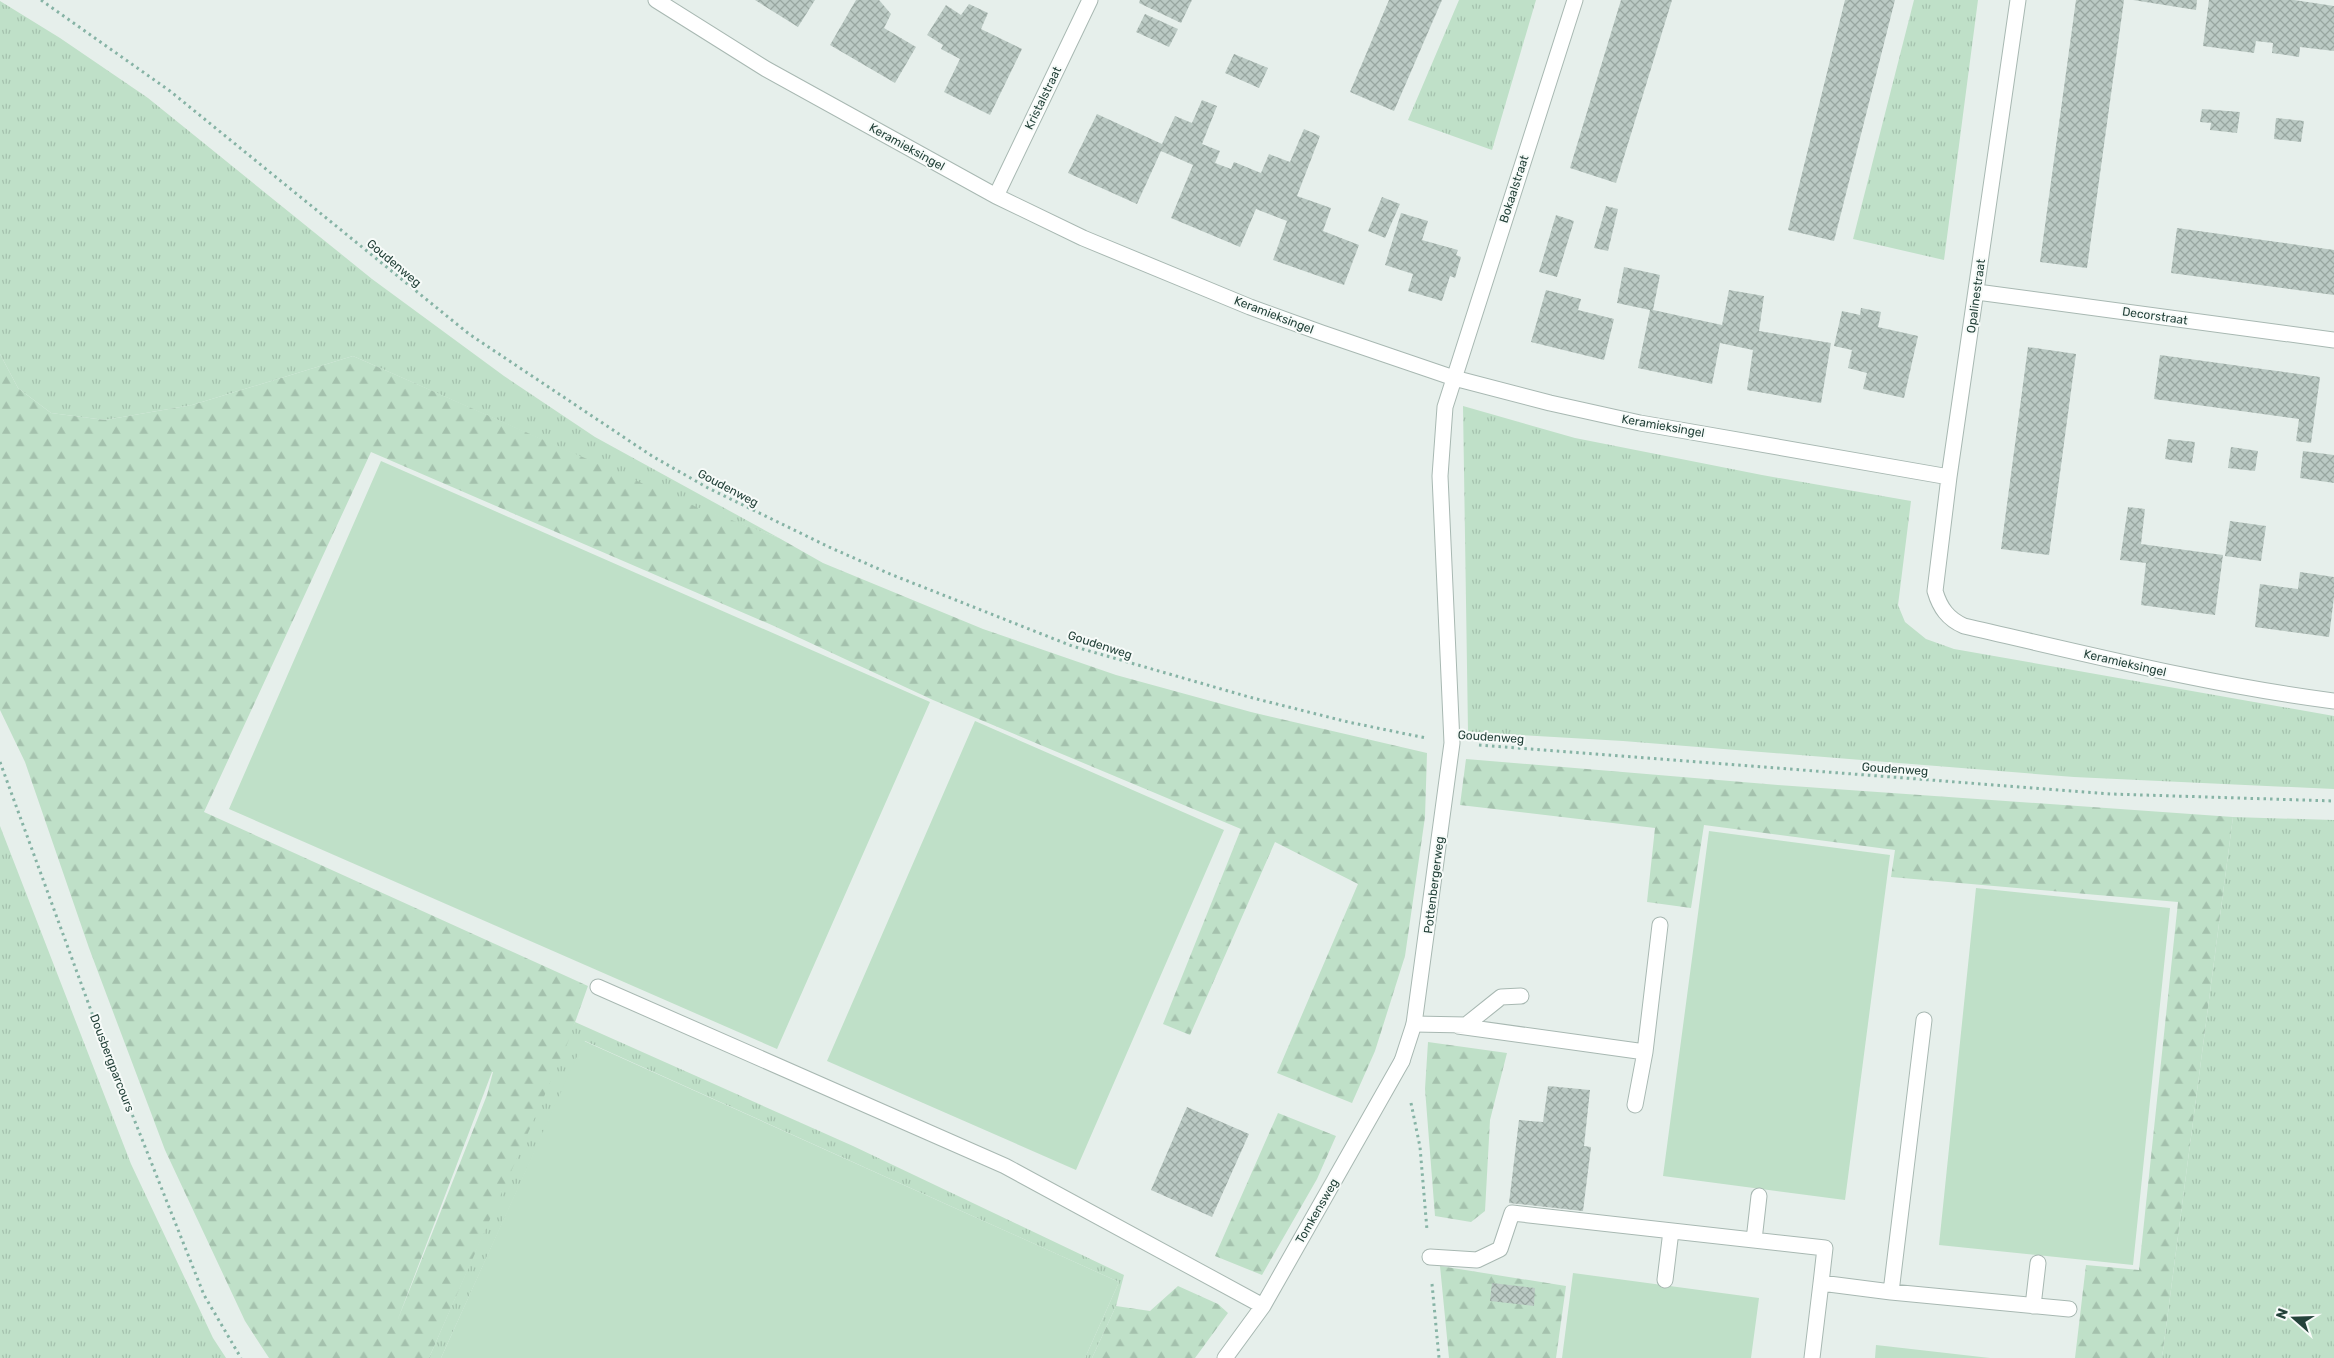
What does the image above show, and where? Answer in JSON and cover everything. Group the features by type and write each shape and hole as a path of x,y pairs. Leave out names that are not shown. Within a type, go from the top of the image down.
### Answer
{"street":[{"name":"Keramieksingel","path":"656,0 766,69 996,196 1083,238 1250,306 1322,333 1454,378 1640,423 1949,477"},
{"name":"Kristalstraat","path":"996,196 1090,0"},
{"name":"Bokaalstraat","path":"1454,378 1575,0"},
{"name":"Opalinestraat","path":"1935,592 1949,477 2018,0"},
{"name":"Decorstraat","path":"1977,292 2334,340"},
{"name":"Pottenbergerweg","path":"1402,1061 1414,1024 1452,743 1440,476 1445,407 1454,378"},
{"name":"Keramieksingel","path":"1935,592 1938,603 1952,621 1964,626 2175,675 2283,695 2334,701"},
{"path":"1635,1105 1645,1052 1660,925"},
{"path":"598,987 1005,1166 1263,1306"},
{"path":"1458,1026 1466,1025 1473,1021 1501,997 1521,996"},
{"path":"1891,1292 1924,1020"},
{"path":"1414,1024 1458,1026 1645,1052"},
{"name":"Tomkensweg","path":"1225,1358 1263,1306 1402,1061"},
{"path":"1754,1240 1759,1196"},
{"path":"1430,1257 1477,1260 1500,1249 1512,1213 1825,1248 1812,1358"},
{"path":"1665,1280 1671,1230"},
{"path":"2033,1306 2038,1263"},
{"path":"1821,1283 1891,1292 2070,1309"}],"path":[{"name":"Goudenweg","path":"41,0 170,91 470,334 652,456 708,488 829,547 881,570 1072,646 1166,674 1348,722 1452,743 2111,794 2334,800"},
{"name":"Dousbergparcours","path":"0,762 94,1016 204,1295 241,1358"},
{"path":"1402,1061 1420,1147 1439,1358"}],"green space":[{"path":"1459,0 1536,0 1492,150 1408,120"},
{"path":"1914,0 1978,0 1944,260 1853,239"},
{"path":"0,1 60,38 148,98 372,279 504,376 595,437 779,538 694,507 353,356 192,405 105,420 51,413 18,388 0,354"},
{"path":"0,354 18,388 51,413 105,420 192,405 353,356 694,506 779,538 823,563 983,629 1116,675 1251,712 1427,753 1425,817 1405,956 1375,1051 1352,1103 1277,1073 1358,884 1275,842 1190,1035 1163,1024 1241,829 933,700 774,626 371,452 204,812 588,986 568,1042 429,1358 269,1358 245,1321 165,1150 89,948 25,762 0,710","holes":["493,1072 487,1095 398,1319"]},
{"path":"1463,406 1575,438 1762,475 1911,501 1898,605 1905,622 1926,639 1954,649 2334,716 2334,789 2074,777 1623,741 1468,732"},
{"path":"381,461 930,702 777,1049 229,809"},
{"path":"975,721 1224,830 1076,1170 827,1061"},
{"path":"1466,759 1778,785 2233,817 2162,1358 2075,1358 2086,1265 2139,1270 2178,902 1891,877 1895,850 1704,825 1691,908 1647,902 1655,828 1460,805"},
{"path":"2233,817 2334,820 2334,1358 2162,1358"},
{"path":"0,826 131,1164 213,1338 226,1358 0,1358"},
{"path":"1709,831 1890,855 1845,1200 1663,1176"},
{"path":"1976,888 2170,908 2133,1265 1939,1245"},
{"path":"575,1022 853,1146 1124,1275 1116,1306 1092,1358 1085,1358 1119,1282 585,1041 441,1358 429,1358"},
{"path":"584,1041 1119,1282 1085,1358 441,1358"},
{"path":"1428,1042 1507,1053 1490,1120 1485,1211 1471,1222 1435,1216 1425,1089"},
{"path":"1278,1113 1336,1136 1317,1179 1262,1275 1215,1256"},
{"path":"1440,1266 1566,1286 1556,1358 1449,1358"},
{"path":"1573,1273 1759,1298 1751,1358 1562,1358"},
{"path":"1178,1286 1218,1304 1228,1313 1195,1358 1092,1358 1116,1306 1150,1311"},
{"path":"1876,1345 1990,1358 1875,1358"}],"building":[{"path":"755,0 815,0 798,27"},
{"path":"856,0 879,0 891,14 884,28 916,47 895,83 830,45"},
{"path":"1140,0 1192,0 1181,23 1139,3"},
{"path":"1389,0 1442,0 1394,111 1350,92"},
{"path":"1621,0 1672,0 1616,183 1570,168"},
{"path":"1845,0 1895,0 1834,241 1788,230"},
{"path":"2076,0 2124,0 2087,268 2040,262"},
{"path":"2133,0 2197,0 2196,10"},
{"path":"2209,0 2294,0 2334,6 2334,51 2300,47 2299,57 2272,53 2273,43 2256,41 2254,53 2203,46"},
{"path":"969,4 988,13 981,29 1022,49 990,115 944,92 960,59 941,49 943,45 927,35 946,5 961,15"},
{"path":"1145,14 1178,29 1169,47 1136,32"},
{"path":"1234,54 1268,68 1259,88 1225,73"},
{"path":"1202,100 1217,106 1202,144 1220,151 1215,163 1231,169 1234,162 1261,173 1269,154 1290,162 1304,129 1320,136 1297,196 1331,208 1323,231 1359,245 1344,285 1273,260 1287,221 1256,209 1240,247 1171,218 1193,165 1161,151 1137,204 1068,173 1097,114 1162,144 1175,116 1192,123"},
{"path":"2202,109 2240,112 2237,133 2210,130 2211,123 2200,122"},
{"path":"2276,118 2304,121 2301,142 2274,139"},
{"path":"1382,197 1400,204 1385,238 1368,231"},
{"path":"1606,206 1618,209 1608,251 1594,248"},
{"path":"1401,213 1428,221 1422,240 1458,250 1456,255 1461,257 1455,278 1450,276 1442,301 1408,291 1413,274 1385,265"},
{"path":"1556,215 1574,221 1557,277 1539,272"},
{"path":"2177,228 2334,250 2334,295 2171,273"},
{"path":"1624,267 1660,275 1653,310 1722,325 1729,290 1764,296 1759,331 1831,343 1821,403 1747,390 1753,350 1720,343 1712,384 1638,368 1650,310 1617,303"},
{"path":"1546,290 1581,299 1578,310 1614,319 1604,360 1531,342"},
{"path":"1861,308 1881,312 1878,327 1918,336 1904,398 1863,389 1867,373 1848,368 1852,350 1834,346 1842,311 1860,315"},
{"path":"2028,347 2076,354 2049,555 2001,549"},
{"path":"2160,355 2320,377 2311,443 2296,441 2299,419 2154,399"},
{"path":"2168,439 2195,442 2192,463 2165,459"},
{"path":"2231,447 2258,451 2255,471 2228,468"},
{"path":"2303,451 2334,455 2334,483 2300,478"},
{"path":"2128,507 2145,509 2141,544 2223,555 2215,615 2141,605 2146,563 2120,560"},
{"path":"2230,521 2266,526 2261,561 2225,556"},
{"path":"2300,572 2334,577 2334,597 2329,637 2255,627 2260,584 2298,589"},
{"path":"1548,1086 1590,1090 1584,1146 1591,1147 1583,1211 1509,1203 1519,1120 1543,1122"},
{"path":"1187,1107 1249,1134 1212,1217 1151,1190"},
{"path":"1492,1283 1535,1288 1534,1306 1490,1301"}]}
